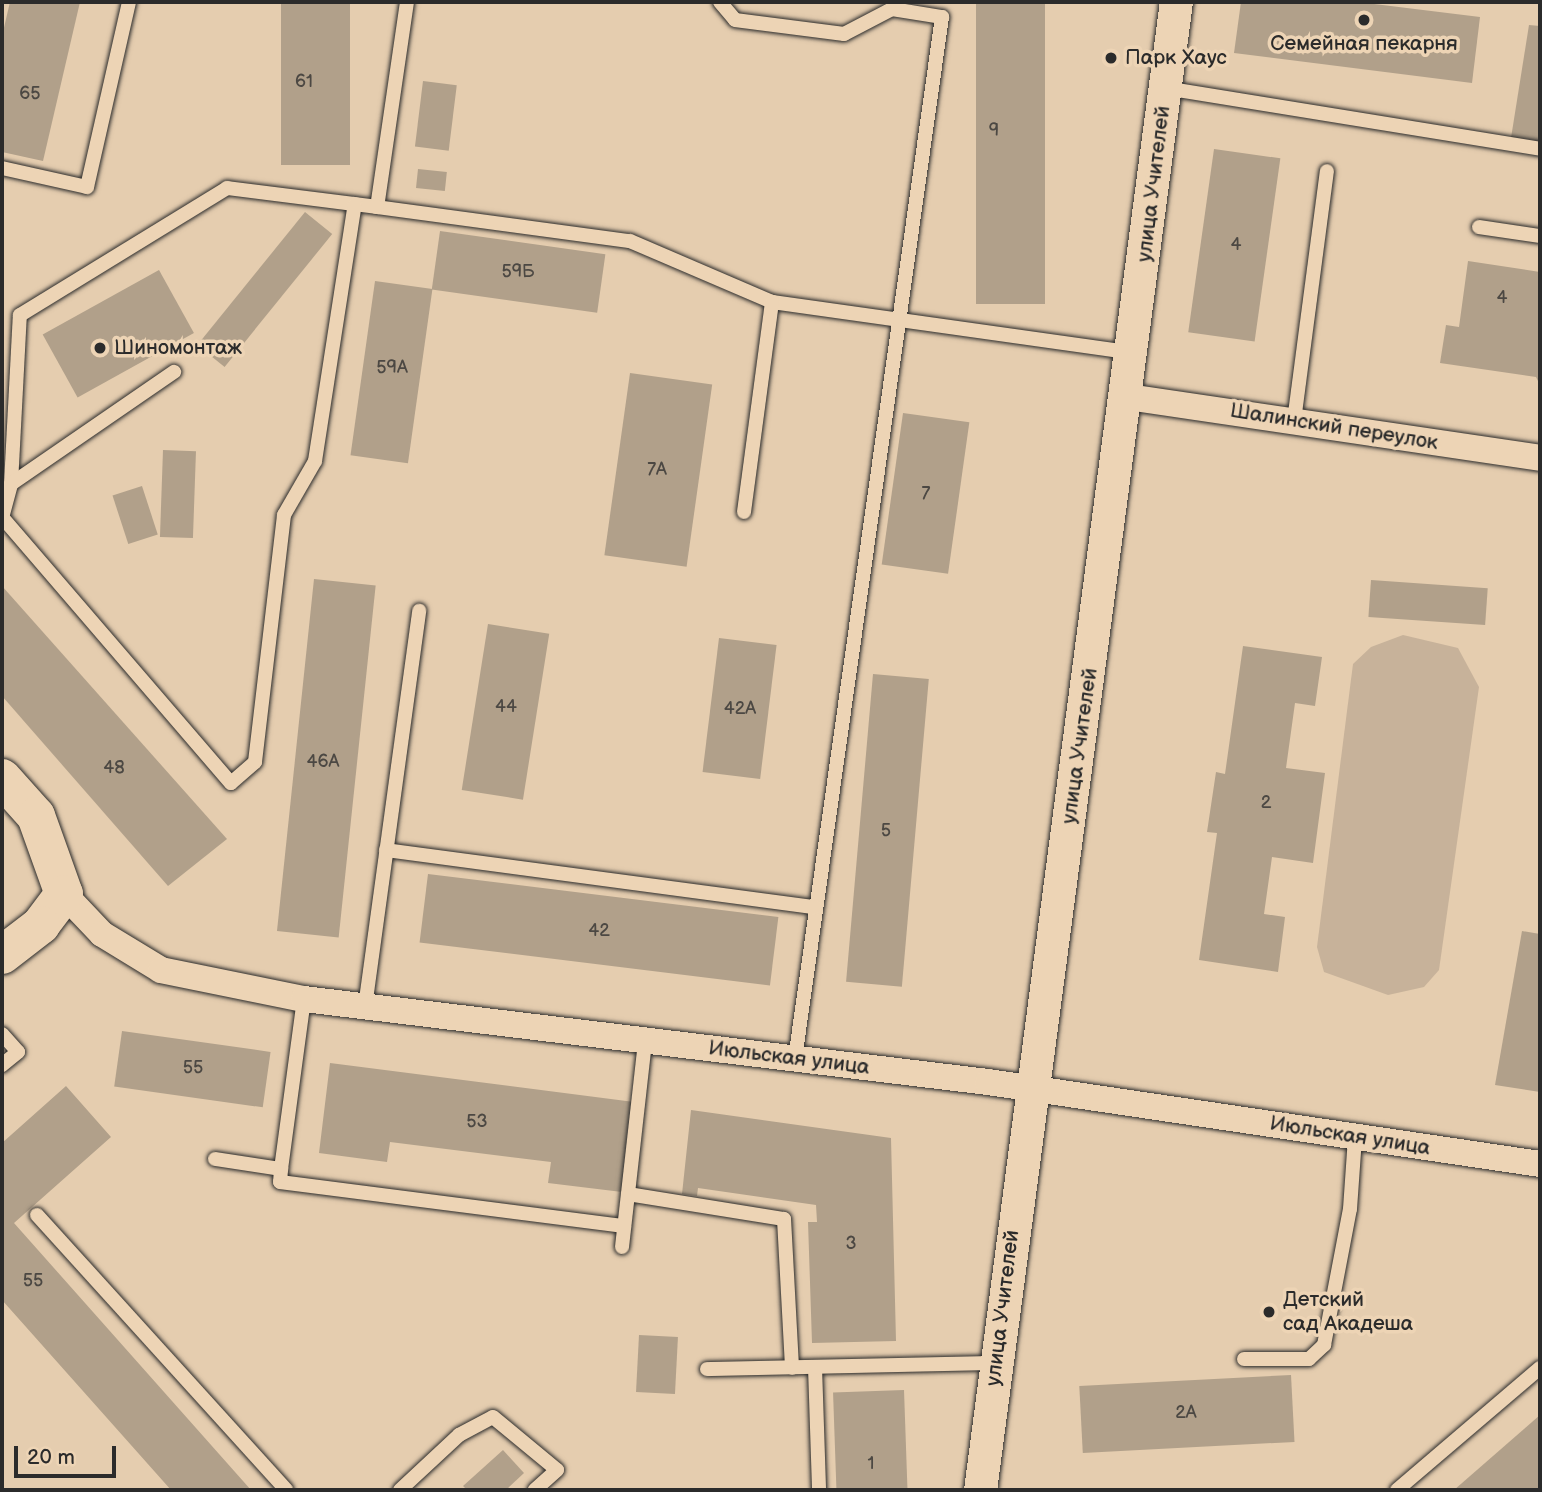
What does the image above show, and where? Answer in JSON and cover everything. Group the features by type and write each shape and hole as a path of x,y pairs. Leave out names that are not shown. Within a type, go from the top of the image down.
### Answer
{"main road":[{"path":"2,778 36,816 64,894 41,925 2,955"}],"street":[{"name":"улица Учителей","path":"980,1490 1128,397 1175,2"},
{"name":"Шалинский переулок","path":"1128,397 1540,458"},
{"name":"Июльская улица","path":"64,894 103,934 161,970 304,999 1033,1088 1540,1164"}],"lane":[{"path":"2,168 87,187 129,2"},
{"path":"377,207 407,2"},
{"path":"720,2 735,19 844,34 892,9 942,17 795,1059"},
{"path":"1165,88 1540,149"},
{"path":"1294,421 1327,171"},
{"path":"355,204 315,461 284,515 255,762 231,783 2,518 11,484 20,315 228,188 355,204 630,241 772,302 1133,353"},
{"path":"1479,228 1540,236"},
{"path":"744,512 772,302"},
{"path":"11,484 174,372"},
{"path":"365,1007 419,611"},
{"path":"386,850 815,908"},
{"path":"304,999 279,1182 624,1226"},
{"path":"2,1034 18,1052 2,1065"},
{"path":"622,1248 645,1041"},
{"path":"1244,1359 1309,1359 1324,1345 1350,1209 1355,1137"},
{"path":"215,1159 281,1169"},
{"path":"628,1194 784,1219 792,1368"},
{"path":"37,1215 286,1490"},
{"path":"707,1369 996,1363"},
{"path":"816,1367 819,1490"},
{"path":"1397,1490 1540,1368"},
{"path":"400,1490 459,1435 493,1417 557,1470 535,1490"}],"shaded area":[{"path":"1403,635 1458,648 1479,687 1439,970 1424,987 1388,995 1324,972 1317,947 1353,664 1371,647"}],"building":[{"path":"10,2 80,2 43,161 2,152 2,36"},
{"path":"281,2 350,2 350,165 281,165"},
{"path":"976,2 1045,2 1045,304 976,304"},
{"path":"1241,2 1358,2 1480,17 1472,83 1234,53"},
{"path":"1529,25 1540,26 1540,142 1511,138"},
{"path":"423,81 457,85 449,151 415,147"},
{"path":"1214,149 1280,158 1255,342 1188,332"},
{"path":"418,169 447,172 445,191 416,188"},
{"path":"305,212 332,234 225,367 197,345"},
{"path":"440,231 605,254 597,313 432,289"},
{"path":"1468,261 1540,272 1540,385 1536,377 1440,363 1446,325 1459,327"},
{"path":"159,270 194,333 78,397 43,334"},
{"path":"375,281 432,289 408,463 351,455"},
{"path":"630,373 712,385 687,567 604,555"},
{"path":"903,413 969,422 948,574 882,565"},
{"path":"163,450 196,451 193,538 160,537"},
{"path":"142,486 158,535 128,544 113,496"},
{"path":"314,579 376,585 339,938 277,931"},
{"path":"1371,580 1488,588 1485,625 1368,617"},
{"path":"2,586 227,839 168,886 2,696"},
{"path":"488,624 549,634 523,800 462,790"},
{"path":"719,638 777,645 760,779 703,772"},
{"path":"1243,646 1322,657 1315,706 1295,703 1286,768 1325,773 1313,863 1272,857 1264,914 1285,917 1278,972 1199,960 1217,833 1207,832 1216,772 1225,774"},
{"path":"873,674 929,679 902,987 846,982"},
{"path":"428,874 778,917 770,986 420,942"},
{"path":"1522,931 1540,934 1540,1092 1495,1085"},
{"path":"122,1031 271,1052 263,1107 114,1086"},
{"path":"330,1063 634,1102 622,1192 548,1183 551,1162 390,1142 387,1162 319,1153"},
{"path":"66,1086 111,1137 14,1223 251,1490 171,1490 2,1300 2,1143"},
{"path":"691,1110 891,1138 896,1341 812,1343 808,1222 817,1222 816,1205 698,1188 697,1196 682,1194"},
{"path":"639,1335 678,1337 675,1394 636,1392"},
{"path":"1291,1375 1295,1442 1083,1453 1079,1386"},
{"path":"904,1390 907,1490 836,1490 833,1392"},
{"path":"1540,1415 1540,1490 1454,1490"},
{"path":"503,1450 524,1473 506,1490 467,1490 463,1486"}],"place":[{"name":"Семейная пекарня","path":"1364,20"},
{"name":"Парк Хаус","path":"1111,58"},
{"name":"Шиномонтаж","path":"100,348"},
{"name":"Детский сад Акадеша","path":"1269,1312"}]}
